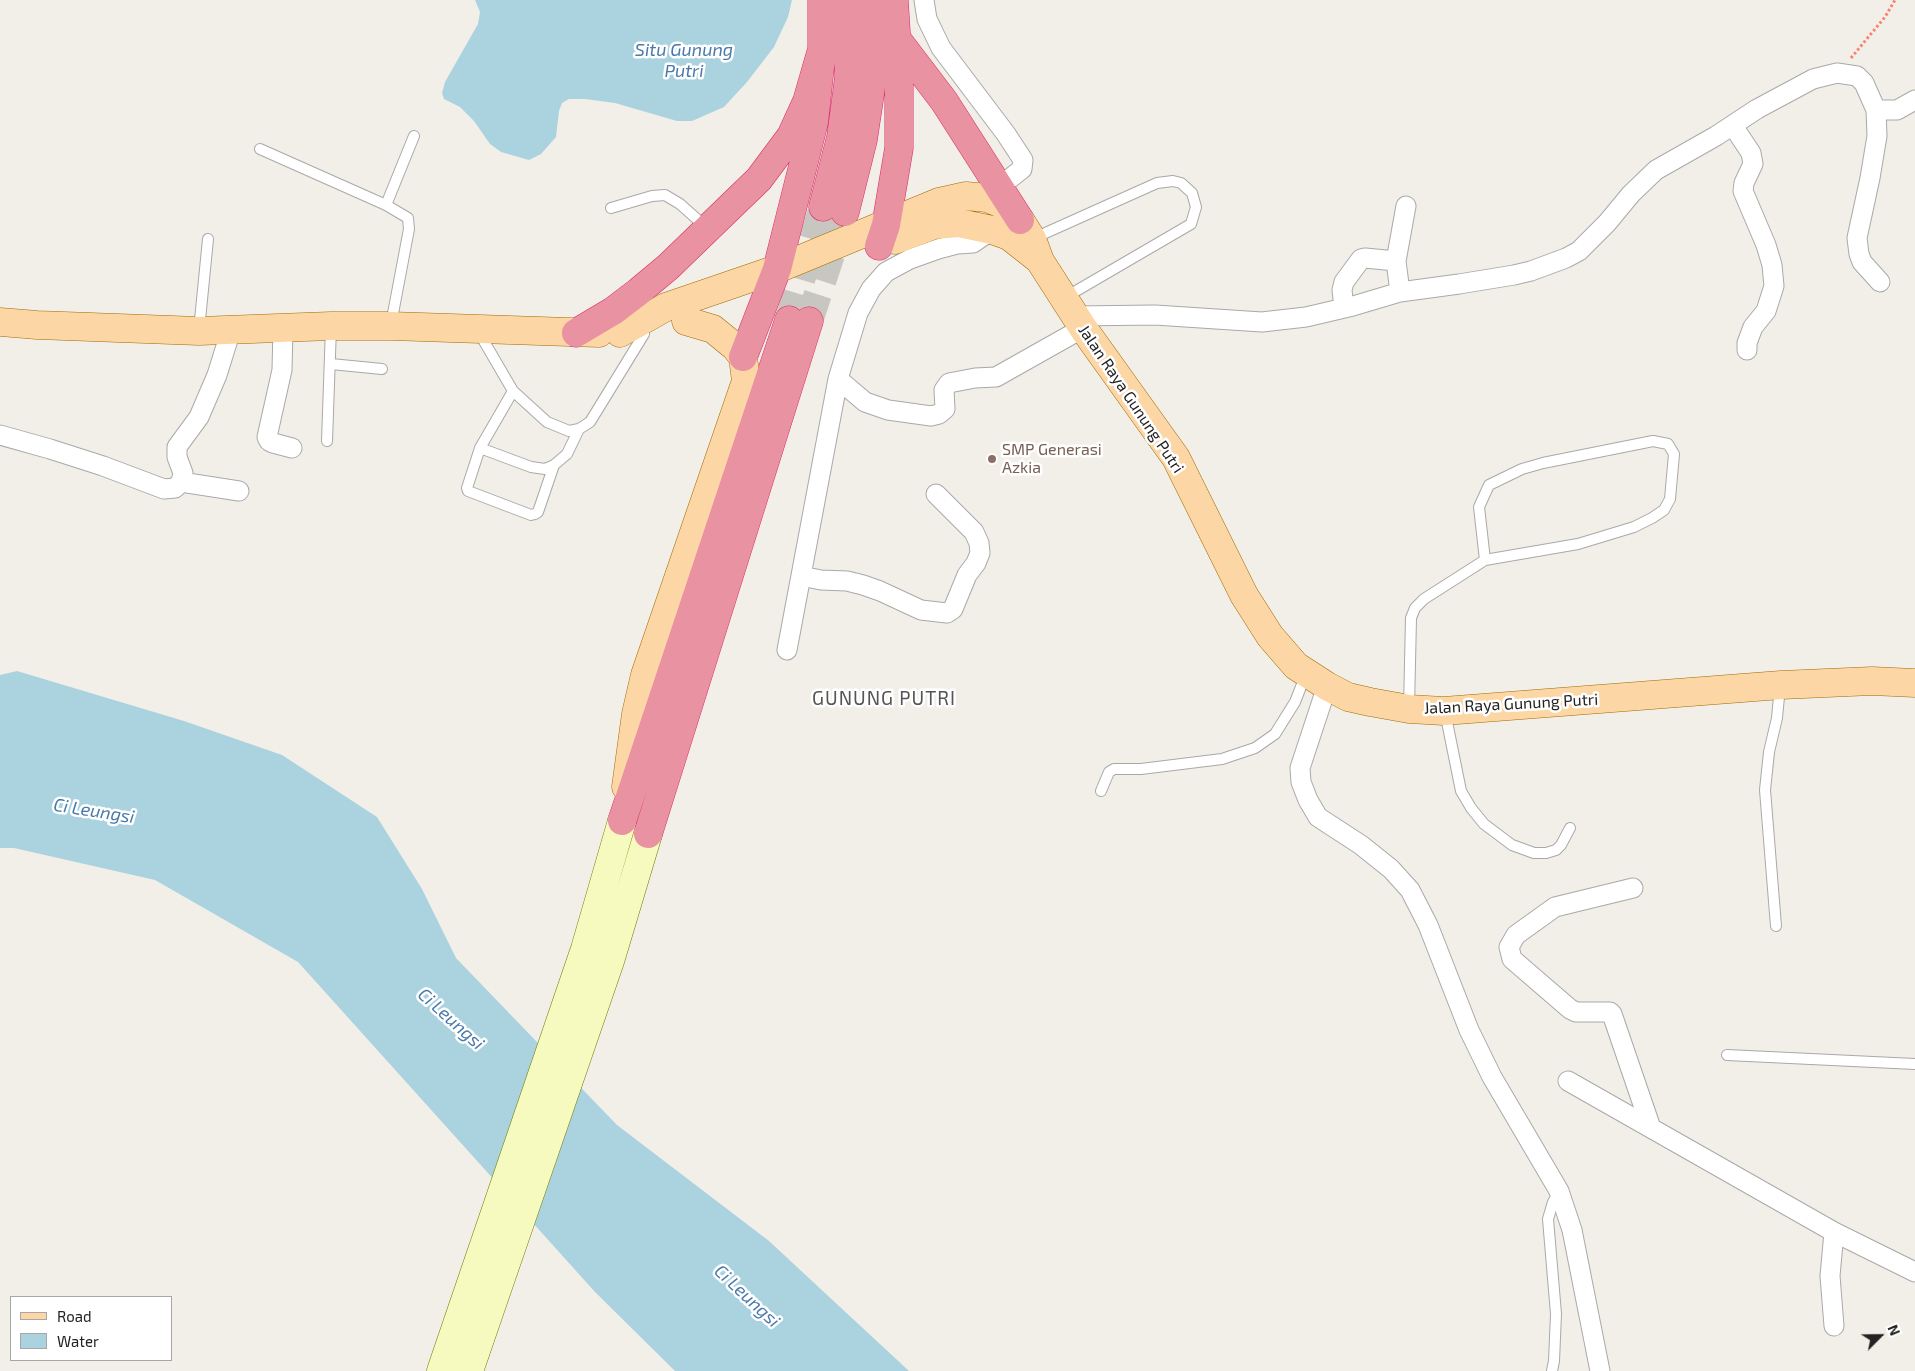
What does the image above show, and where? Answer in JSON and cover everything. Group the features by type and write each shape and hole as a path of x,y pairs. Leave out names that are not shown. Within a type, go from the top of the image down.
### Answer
{"highway":[{"path":"743,357 773,280 814,122 822,50 822,0"},
{"path":"846,0 849,77 834,209 863,140 871,88 874,26 872,0"},
{"path":"883,235 899,148 899,79 894,0"},
{"path":"896,38 944,101 1031,240"},
{"path":"576,332 613,311 638,292 760,179 791,136 807,100 822,50"},
{"path":"622,821 799,321 648,834"}],"main road":[{"path":"0,322 199,331 331,326 391,326 632,333 686,321 773,280 883,235 939,202 966,196 987,198 1002,204 1031,240"},
{"path":"883,235 959,222 1008,236 1031,240"},
{"name":"Jalan Raya Gunung Putri","path":"1031,240 1074,314 1176,458 1249,603 1270,636 1296,666 1348,697 1409,709 1444,710 1781,684 1872,680 1915,683"},
{"path":"632,333 666,307 773,280"},
{"path":"622,821 636,714 645,675 746,381 743,357 735,346 713,329 686,321"}],"street":[{"path":"924,0 927,19 941,48 1006,134 1023,160 1022,169 999,187"},
{"path":"838,379 865,402 888,410 931,416 945,409 944,390 949,383 975,378 996,377 1074,314 1155,315 1262,322 1306,317 1400,292 1514,276 1566,258 1579,251 1607,223 1631,194 1656,170 1733,126 1757,109 1813,79 1837,73 1857,76 1864,83 1876,110 1877,136 1857,238 1862,262 1880,282"},
{"path":"1876,110 1897,110 1915,100"},
{"path":"1733,126 1750,153 1754,164 1744,183 1743,191 1766,245 1772,265 1774,286 1766,311 1753,328 1747,343 1747,350"},
{"path":"1400,292 1396,261 1406,206"},
{"path":"787,650 838,379 858,313 871,288 886,272 910,259 938,249 957,244 973,243 992,230"},
{"path":"1344,308 1342,290 1344,282 1361,259 1396,261"},
{"path":"283,329 282,370 267,437 273,443 292,448"},
{"path":"0,435 94,463 164,490 175,488 181,482 183,473 176,450 198,418 217,375 231,330"},
{"path":"181,482 239,491"},
{"path":"801,576 821,580 847,581 863,585 922,610 947,613 953,609 967,575 976,563 980,553 979,543 974,532 936,494"},
{"path":"1316,679 1300,768 1301,782 1308,800 1318,816 1361,845 1391,869 1410,890 1428,925 1469,1030 1492,1077 1560,1191 1572,1230 1600,1371"},
{"path":"441,1371 586,949 622,821"},
{"path":"469,1371 610,961 648,834"},
{"path":"1633,888 1555,907 1516,935 1508,947 1512,959 1570,1009 1582,1013 1610,1012 1614,1016 1651,1128"},
{"path":"1568,1081 1834,1232 1915,1272"},
{"path":"1834,1232 1830,1276 1834,1326"}],"lane":[{"path":"386,205 414,136"},
{"path":"260,149 386,205 406,216 409,221 409,229 391,326"},
{"path":"1031,240 1157,182 1174,181 1181,184 1192,194 1196,207 1191,224 1074,314"},
{"path":"612,208 652,196 665,195 680,204 708,228"},
{"path":"199,331 208,239"},
{"path":"327,441 331,326"},
{"path":"476,328 513,390 548,422 569,431 579,429 590,422 598,411 629,356 632,333"},
{"path":"331,364 382,369"},
{"path":"513,390 480,448 467,488 468,491 531,515 538,512 554,465"},
{"path":"480,448 538,469 545,468 554,465 567,454 579,429"},
{"path":"1409,709 1412,618 1415,608 1424,599 1485,560 1578,544 1634,527 1652,518 1664,510 1670,499 1674,454 1668,444 1653,441 1522,468 1489,485 1482,496 1479,507 1485,560"},
{"path":"1101,791 1109,772 1114,769 1141,769 1222,759 1255,748 1274,734 1295,702 1316,679"},
{"path":"1776,926 1765,790 1769,752 1777,718 1781,684"},
{"path":"1444,710 1461,791 1471,808 1484,824 1512,845 1534,853 1546,853 1556,850 1561,845 1570,828"},
{"path":"1727,1055 1915,1064"},
{"path":"1552,1371 1556,1314 1548,1219 1553,1202 1560,1191"}],"path":[{"path":"1837,73 1885,17 1895,0"}],"water":[{"name":"Situ Gunung Putri","path":"475,0 792,0 788,17 774,47 747,82 724,107 692,121 677,121 615,103 569,99 562,103 559,111 556,137 541,154 529,160 501,152 490,144 474,121 460,107 444,99 442,93 445,82 478,24 480,12"},
{"name":"Ci Leungsi","path":"17,671 184,721 282,755 377,817 422,889 456,958 617,1125 769,1241 909,1371 675,1371 595,1292 298,962 155,880 14,848 0,848 0,675"}],"tunnel":[{"path":"789,320 823,207"},
{"path":"809,321 845,212"}],"place":[{"name":"SMP Generasi Azkia","path":"992,459"}],"district":[{"name":"GUNUNG PUTRI","path":"884,699"}]}
